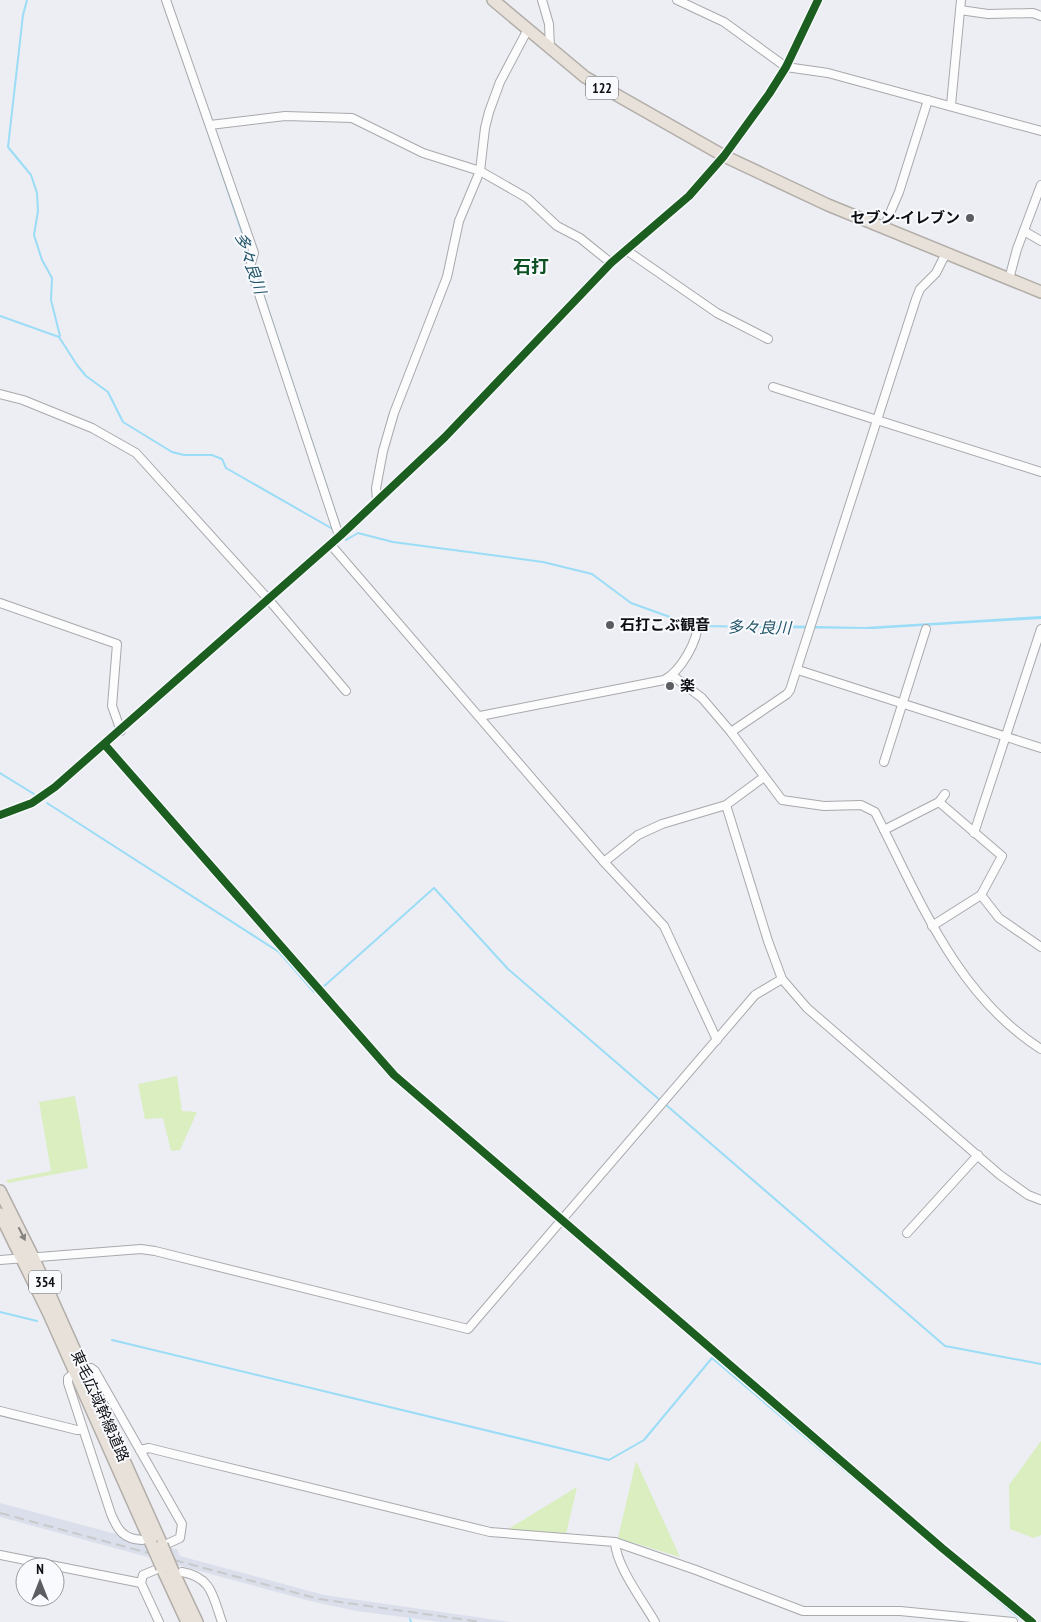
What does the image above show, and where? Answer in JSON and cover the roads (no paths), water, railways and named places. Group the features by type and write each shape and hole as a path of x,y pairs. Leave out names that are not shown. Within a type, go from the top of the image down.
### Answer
{"highway":[{"name":"122","path":"493,0 528,28 550,49 605,89 724,156 828,205 1041,292"},
{"name":"東毛広域幹線道路","path":"0,1191 156,1543 197,1622"},
{"name":"東毛広域幹線道路","path":"0,1214 28,1257"},
{"name":"東毛広域幹線道路","path":"168,1569 187,1622"}],"street":[{"path":"166,0 254,252 250,267 337,530 341,535"},
{"path":"542,0 549,24 550,49"},
{"path":"677,0 724,22 786,67 828,73 1041,130"},
{"path":"0,815 24,806 49,792 121,731 331,545 445,437 626,250 689,196 753,119 786,67 818,0"},
{"path":"951,105 960,0"},
{"path":"960,10 988,14 1033,13 1041,16"},
{"path":"377,500 376,488 383,451 394,413 448,277 459,221 480,170 489,112 500,82 528,28"},
{"path":"884,227 902,184 928,100"},
{"path":"210,125 285,116 352,118 423,153 480,170 527,198 557,226 580,238 612,264"},
{"path":"1009,279 1041,185"},
{"path":"1024,231 1041,240"},
{"path":"626,250 717,313 768,339"},
{"path":"731,732 787,694 798,670 916,299 920,289 936,273 946,253"},
{"path":"773,387 1041,472"},
{"path":"0,394 58,414 131,448 146,462 269,600 346,691"},
{"path":"331,545 604,862 664,926 717,1040"},
{"path":"0,603 117,644 112,706 121,731"},
{"path":"480,716 664,680 673,676 698,629 698,622"},
{"path":"884,762 926,629"},
{"path":"974,833 1041,629"},
{"path":"798,670 1041,748"},
{"path":"673,676 702,698 731,732 778,796 788,803 868,806 875,812 932,926 953,962 1007,1024 1041,1049"},
{"path":"105,745 394,1075 942,1548 1032,1622"},
{"path":"604,862 638,835 662,824 726,805 764,777"},
{"path":"884,830 939,802 945,794"},
{"path":"932,926 981,895 1002,856 939,802"},
{"path":"726,805 768,941 782,979 808,1008 978,1155 1028,1195 1041,1200"},
{"path":"981,895 999,918 1041,947"},
{"path":"0,1260 141,1249 155,1251 468,1328 755,996 782,979"},
{"path":"907,1233 978,1155"},
{"path":"91,1368 95,1371 182,1524 180,1538 156,1543 129,1539 116,1527 68,1383 68,1378 79,1371 91,1368"},
{"path":"0,1411 77,1430 84,1430"},
{"path":"140,1450 149,1448 177,1454 490,1532 615,1542 696,1570 803,1612 900,1611 1014,1622"},
{"path":"615,1542 615,1548 629,1577 655,1622"},
{"path":"0,1555 141,1583"},
{"path":"159,1622 141,1583 143,1575 168,1569 195,1574 207,1584 222,1622"}],"water":[{"path":"1041,616 1041,619 873,629 764,628 764,626 771,625 865,627"}],"waterway":[{"path":"27,0 23,15 8,147 31,175 37,193 38,211 34,235 42,260 52,278 51,300 60,336"},
{"name":"多々良川","path":"210,138 250,256"},
{"name":"多々良川","path":"254,266 340,527"},
{"path":"0,316 59,337 86,376 108,392 123,422 172,452 184,455 212,455 222,459 226,468 331,528"},
{"name":"多々良川","path":"346,540 358,533 393,542 543,562 592,574 631,603 695,626"},
{"name":"多々良川","path":"700,626 765,627"},
{"path":"0,773 34,794"},
{"path":"47,803 279,952 314,992 317,990"},
{"path":"322,988 434,888 508,969 661,1101"},
{"path":"665,1104 945,1346 1041,1364"},
{"path":"0,1312 37,1321"},
{"path":"112,1340 609,1460 644,1440 712,1358 1019,1618"}],"railway":[{"path":"0,1513 319,1599 481,1622"}],"place":[{"name":"セブン-イレブン","path":"970,218"},
{"name":"石打こぶ観音","path":"610,625"},
{"name":"楽","path":"670,686"}],"district":[{"name":"石打","path":"531,267"}]}
